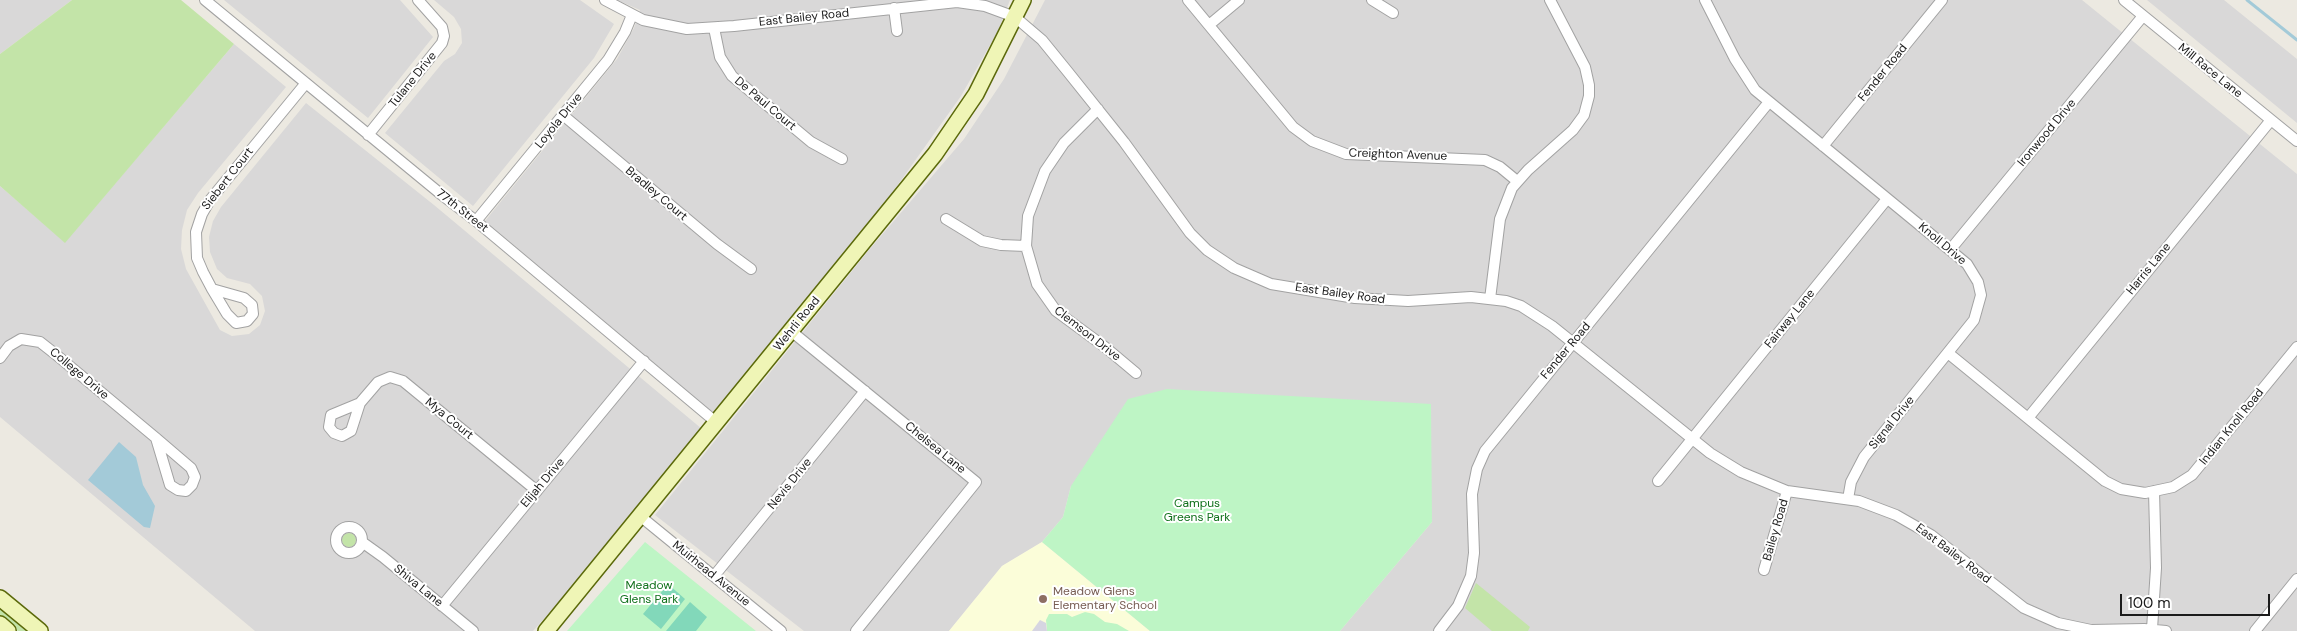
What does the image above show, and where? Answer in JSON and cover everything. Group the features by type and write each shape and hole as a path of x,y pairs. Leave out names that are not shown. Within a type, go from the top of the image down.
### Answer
{"street":[{"name":"77th Street","path":"205,0 718,422"},
{"name":"Tulane Drive","path":"368,135 442,43 444,36 442,27 418,0"},
{"name":"East Bailey Road","path":"605,0 632,15 671,27 714,28 941,3 971,3 1015,17 1042,40 1098,109 1190,234 1224,262 1271,284 1355,298 1399,301 1472,297 1506,301 1521,306 1541,318 1693,440 1741,472 1787,491 1848,499 1896,515 1917,526 2003,592 2039,616 2078,628 2106,631 2152,629 2166,631"},
{"name":"Wehrli Road","path":"546,631 718,422 952,130 980,87 1023,0"},
{"name":"Creighton Avenue","path":"1188,0 1293,127 1319,145 1334,151 1354,155 1485,160 1500,167 1517,181"},
{"path":"1209,25 1239,0"},
{"path":"1372,0 1392,13"},
{"path":"1490,299 1500,219 1504,207 1517,181 1573,130 1584,115 1589,96 1589,85 1585,67 1550,0"},
{"name":"Knoll Drive","path":"1705,0 1748,81 1769,102 1973,271 1981,295 1974,320 1948,353"},
{"name":"Fender Road","path":"1823,146 1942,0"},
{"name":"Mill Race Lane","path":"2124,0 2297,141"},
{"path":"894,8 897,31"},
{"name":"Loyola Drive","path":"476,221 564,116 613,52 632,15"},
{"name":"Ironwood Drive","path":"1950,250 2143,16"},
{"name":"De Paul Court","path":"714,28 720,57 735,80 811,142 842,159"},
{"name":"Siebert Court","path":"212,289 203,272 196,252 196,232 202,214 210,200 306,83"},
{"name":"Fender Road","path":"1439,631 1458,606 1471,576 1474,554 1472,494 1481,458 1499,432 1769,102"},
{"name":"Clemson Drive","path":"1098,109 1064,143 1045,171 1031,207 1025,234 1026,246 1037,284 1056,311 1105,346 1136,373"},
{"name":"Bradley Court","path":"564,116 717,244 752,269"},
{"name":"Harris Lane","path":"2028,418 2271,120"},
{"name":"Fairway Lane","path":"1693,440 1887,199"},
{"path":"946,219 982,241 1001,245 1026,246"},
{"name":"Chelsea Lane","path":"791,331 976,482 856,631"},
{"name":"College Drive","path":"0,358 9,346 21,339 40,342 156,438 191,468 195,477 192,485 186,491 178,490 170,485 156,438"},
{"name":"Indian Knoll Road","path":"2154,491 2173,486 2192,475 2297,347"},
{"path":"1948,353 2110,484 2136,492 2154,491 2155,576 2152,629"},
{"name":"Signal Drive","path":"1848,499 1851,482 1864,457 1948,353"},
{"name":"Elijah Drive","path":"442,606 644,361"},
{"name":"Mya Court","path":"360,403 378,382 390,377 403,381 537,491"},
{"name":"Nevis Drive","path":"714,576 865,391"},
{"path":"1658,481 1693,440"},
{"name":"Bailey Road","path":"1764,570 1787,491"},
{"name":"Muirhead Avenue","path":"640,516 781,631"},
{"name":"Shiva Lane","path":"362,542 473,631"},
{"path":"2255,631 2297,579"},
{"path":"0,598 40,631"},
{"path":"0,624 8,631"}],"shaded area":[{"path":"0,0 72,0 0,54"},
{"path":"224,0 400,0 433,37 368,118"},
{"path":"434,0 580,0 614,24 594,58 473,206 385,133 444,61 455,54 462,43 461,29 454,17"},
{"path":"617,0 1010,0 998,31 961,96 892,193 716,415 485,221 617,59 634,28 640,10"},
{"path":"1045,0 2082,0 2297,174 2297,631 1340,631 1432,522 1071,486 1063,517 1042,542 1002,566 949,631 804,631 655,515 869,250 964,139 1004,79"},
{"path":"2147,0 2224,0 2297,59 2297,123"},
{"path":"234,44 286,87 198,193 187,210 182,230 181,249 186,269 220,330 232,336 249,334 260,325 265,311 262,296 250,284 227,278 217,269 210,252 209,237 213,221 221,207 306,103 434,205 702,429 614,540 533,631 255,631 0,417 0,186 65,242"},
{"name":"Meadow Glens Elementary School","path":"1042,542 1150,631 949,631 1002,566"},
{"path":"1040,620 1046,623 1047,631 1032,631"}],"green space":[{"path":"72,0 181,0 234,44 65,243 0,186 0,54"},
{"name":"Campus Greens Park","path":"1167,389 1431,404 1432,522 1340,631 1150,631 1042,542 1063,517 1071,486 1128,399"},
{"path":"349,533 354,535 356,540 354,545 349,547 344,545 342,540 344,535"},
{"name":"Meadow Glens Park","path":"645,542 756,631 567,631"},
{"path":"1476,583 1530,627 1528,631 1492,631 1465,608"},
{"path":"668,584 685,599 661,629 643,614"},
{"path":"690,602 707,617 696,631 666,631"},
{"path":"0,608 30,631 18,631 0,616"},
{"path":"1085,612 1094,614 1105,622 1117,624 1129,631 1047,631 1046,620 1049,614 1067,614 1072,617"}],"water":[{"path":"119,442 136,457 143,485 155,506 150,528 144,527 88,480"}],"waterway":[{"path":"2247,0 2297,40"}],"place":[{"name":"Meadow Glens Elementary School","path":"1043,599"}]}
